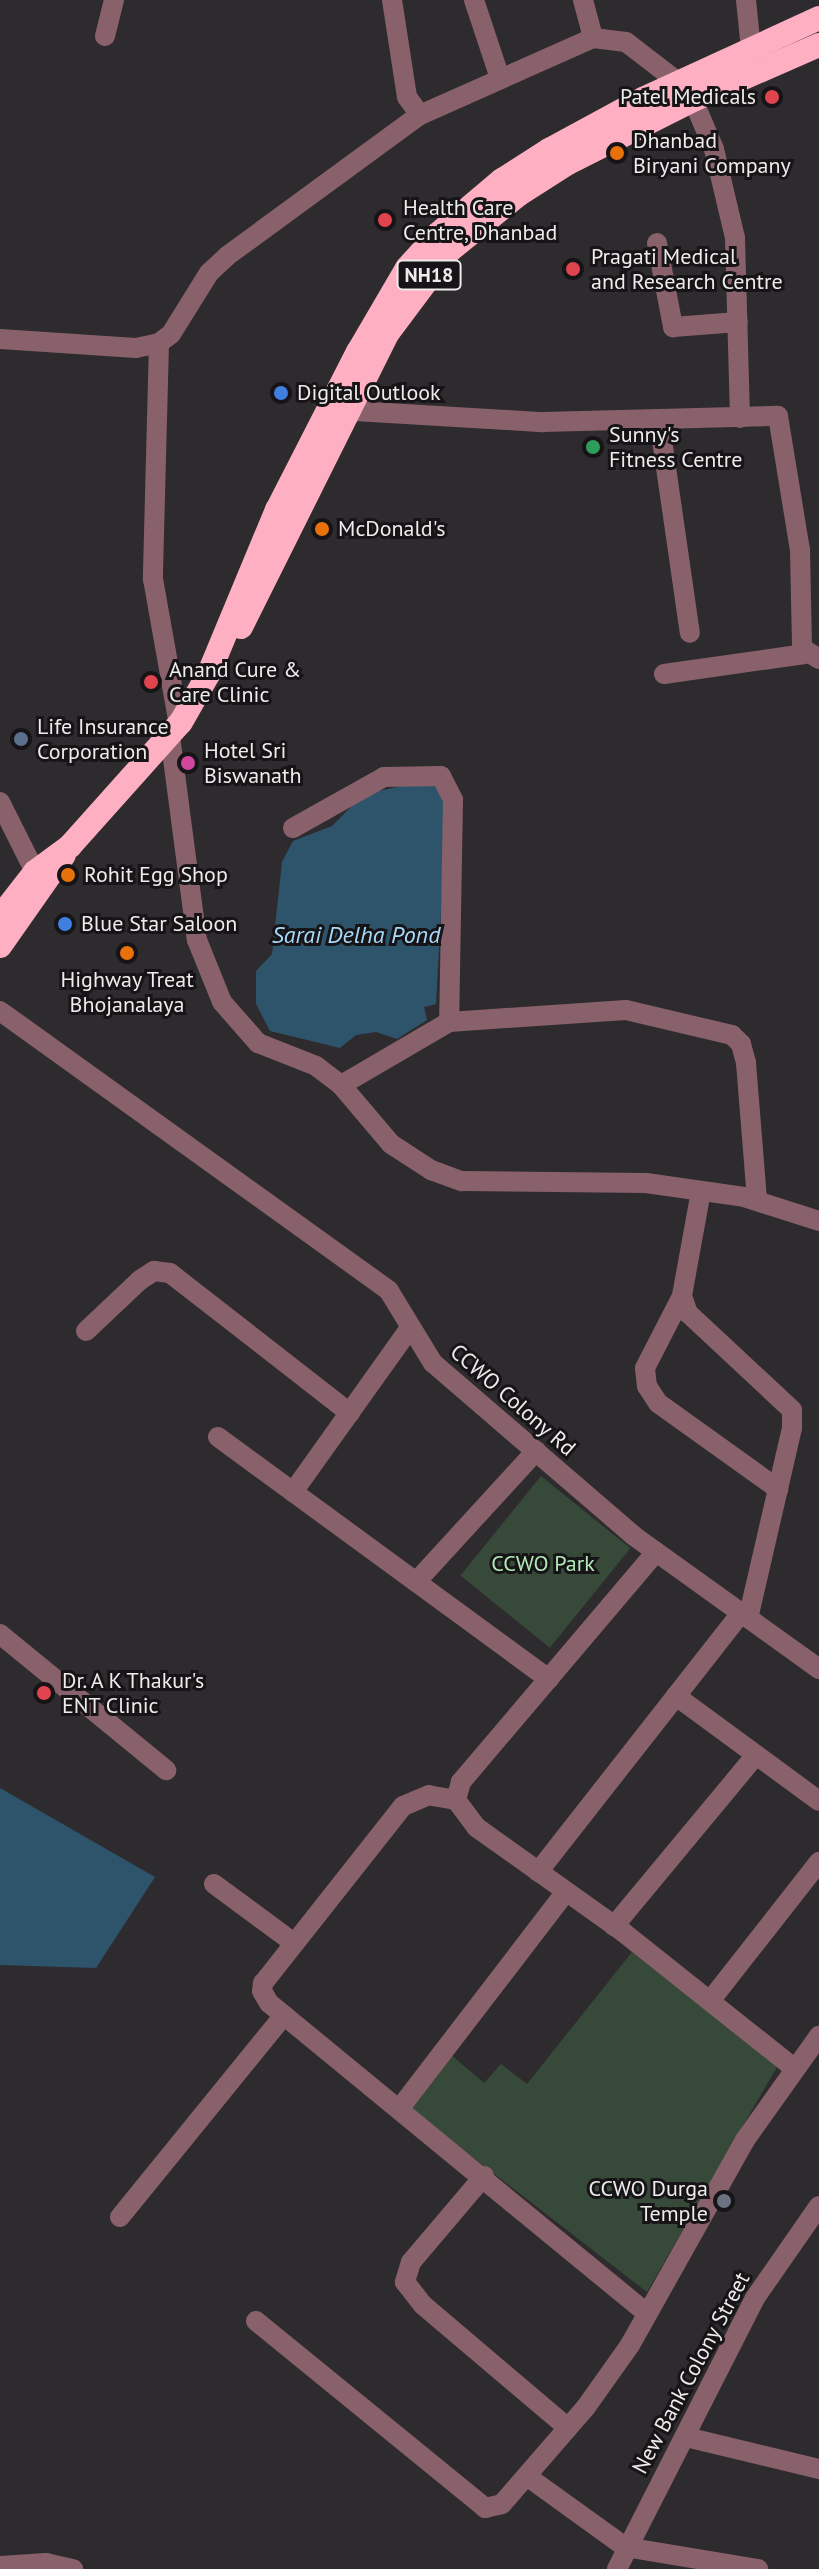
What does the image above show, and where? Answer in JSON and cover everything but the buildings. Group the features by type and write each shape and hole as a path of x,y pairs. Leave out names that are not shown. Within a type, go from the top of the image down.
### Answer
{"highway":[{"name":"NH18","path":"0,946 70,846 174,731 209,673 231,647 339,410 412,294 478,224 568,163 751,49 819,18"},
{"name":"NH18","path":"686,91 819,45"},
{"name":"NH18","path":"0,917 35,872 70,846"}],"street":[{"path":"105,36 114,0"},
{"path":"392,0 407,97 420,115"},
{"path":"474,0 500,78"},
{"path":"583,0 593,38"},
{"path":"746,0 751,49"},
{"path":"0,339 136,348 159,343 171,334 209,273 227,256 368,158 420,115 593,38 626,42 686,91 714,149 735,238 740,418"},
{"path":"657,243 673,327 738,322"},
{"path":"159,343 153,579 174,731 197,940 222,1002 258,1043 316,1066 341,1085 371,1127 431,1170 462,1181 646,1183 757,1201 819,1221"},
{"path":"339,410 543,422 778,416 800,550 812,656 664,674"},
{"path":"659,419 690,633"},
{"path":"293,828 384,777 441,776 453,800 449,1022"},
{"path":"0,802 35,872"},
{"path":"341,1085 449,1022 626,1010 732,1035 741,1044 746,1063 757,1201"},
{"name":"CCWO Colony Rd","path":"0,1011 389,1291 433,1363 656,1552 819,1669"},
{"path":"701,1191 682,1296 645,1368 647,1386 658,1403 778,1489"},
{"path":"86,1331 140,1280 154,1271 170,1273 350,1413"},
{"path":"538,1872 676,1696 745,1616 778,1489 792,1410 698,1326 682,1296"},
{"path":"293,1492 410,1328"},
{"path":"218,1437 549,1679"},
{"path":"416,1582 536,1451"},
{"path":"456,1800 461,1782 656,1552"},
{"path":"0,1634 166,1770"},
{"path":"676,1696 819,1801"},
{"path":"614,1926 756,1755"},
{"path":"647,2313 484,2176 284,2015 265,1998 263,1983 403,1806 429,1795 456,1800 476,1827 614,1926 793,2067"},
{"path":"710,2001 819,1862"},
{"path":"214,1884 294,1943"},
{"path":"400,2108 566,1892"},
{"path":"120,2217 284,2015"},
{"path":"256,2321 485,2508 502,2504 568,2428 647,2313 745,2140 793,2067 819,2036"},
{"path":"484,2176 411,2262 405,2282 423,2305 568,2428"},
{"name":"New Bank Colony Street","path":"617,2569 625,2547 686,2437 755,2298 819,2206"},
{"path":"686,2437 819,2469"},
{"path":"528,2477 625,2547 758,2569"},
{"path":"0,2566 46,2563 73,2569"}],"green space":[{"name":"CCWO Park","path":"541,1476 630,1548 550,1648 460,1575"},
{"path":"632,1952 778,2065 647,2292 409,2108 449,2053 484,2083 501,2064 527,2084"}],"water":[{"name":"Sarai Delha Pond","path":"430,780 447,800 436,1004 424,1007 427,1020 397,1039 376,1032 356,1035 340,1048 270,1031 256,1004 256,971 272,954 282,862 293,841 332,826 364,794"},
{"path":"0,1788 155,1877 96,1968 0,1965"}],"place":[{"name":"Patel Medicals","path":"772,97"},
{"name":"Dhanbad Biryani Company","path":"617,153"},
{"name":"Health Care Centre, Dhanbad","path":"385,220"},
{"name":"Pragati Medical and Research Centre","path":"573,269"},
{"name":"Digital Outlook","path":"281,393"},
{"name":"Sunny's Fitness Centre","path":"593,447"},
{"name":"McDonald's","path":"322,529"},
{"name":"Anand Cure & Care Clinic","path":"151,682"},
{"name":"Life Insurance Corporation","path":"21,739"},
{"name":"Hotel Sri Biswanath","path":"188,763"},
{"name":"Rohit Egg Shop","path":"68,875"},
{"name":"Blue Star Saloon","path":"65,924"},
{"name":"Highway Treat Bhojanalaya","path":"127,953"},
{"name":"Dr. A K Thakur's ENT Clinic","path":"44,1693"},
{"name":"CCWO Durga Temple","path":"724,2201"}]}
